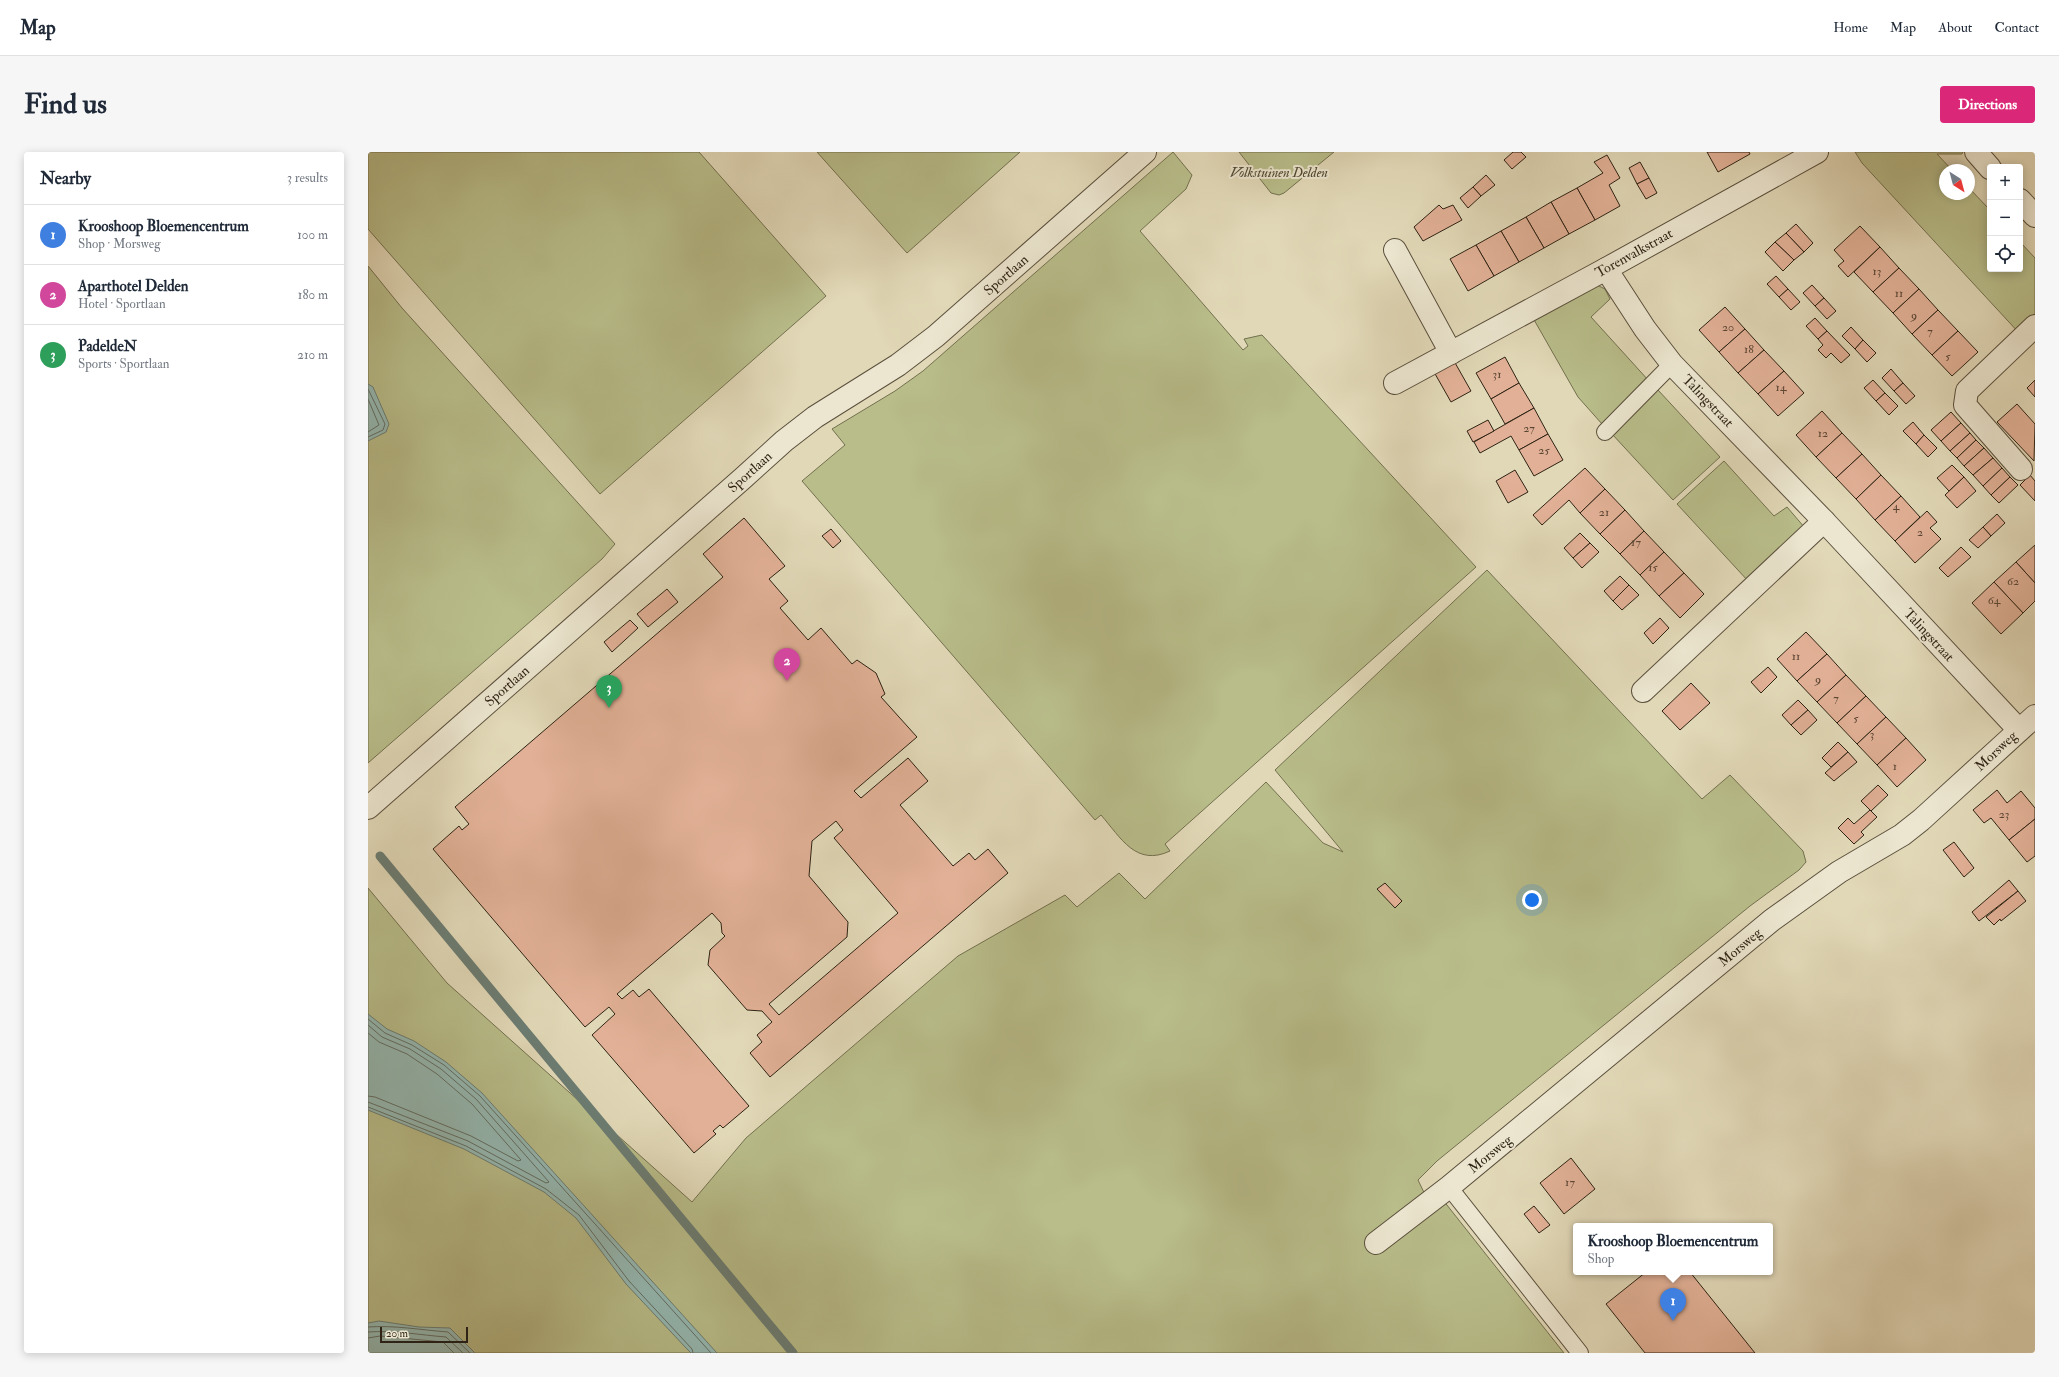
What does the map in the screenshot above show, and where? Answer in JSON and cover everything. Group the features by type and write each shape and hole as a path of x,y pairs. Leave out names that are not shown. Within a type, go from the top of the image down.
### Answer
{"street":[{"name":"Sportlaan","path":"368,808 742,480 784,441 815,417 898,365 936,336 1145,152"},
{"name":"Torenvalkstraat","path":"1395,383 1606,269 1816,152"},
{"path":"1976,152 1987,165"},
{"path":"2023,203 2035,216"},
{"path":"1396,250 1451,353"},
{"name":"Talingstraat","path":"1606,269 1645,329 1672,364 1824,521 2030,721"},
{"path":"2021,469 1965,405 1967,391 2035,326"},
{"path":"1644,691 1824,521"},
{"name":"Morsweg","path":"1376,1243 1449,1187 1772,920 1839,872 1902,835 1921,820 2030,721"}],"lane":[{"path":"1605,432 1672,364"},
{"path":"1449,1187 1580,1353"}],"green space":[{"path":"368,152 699,152 826,296 600,494 368,229"},
{"path":"817,152 1020,152 907,253"},
{"path":"1173,152 1192,175 1186,189 1140,231 1243,350 1248,346 1244,339 1262,335 1476,567 1165,844 1170,851 1158,855 1148,855 1138,853 1130,848 1101,815 1095,820 802,481 845,445 832,429 895,391 923,371"},
{"name":"Volkstuinen Delden","path":"1239,152 1334,152 1284,193 1279,195 1271,193"},
{"path":"1855,152 1963,152 1962,154 1937,154 1946,164 1939,164 1939,200 1975,200 1975,194 1987,207 1987,272 2023,272 2023,245 2035,258 2035,320 2020,334 1862,163"},
{"path":"368,266 402,308 615,544 602,559 368,763"},
{"path":"1595,284 1605,289 1610,299 1591,317 1649,381 1602,424 1578,397 1533,318"},
{"path":"1658,390 1720,457 1673,500 1612,434"},
{"path":"1724,461 1774,516 1787,507 1805,528 1749,582 1677,504"},
{"path":"1487,570 1702,799 1730,775 1803,851 1806,862 1799,870 1750,906 1437,1161 1418,1180 1429,1203 1439,1195 1564,1353 368,1353 368,888 447,983 692,1202 746,1138 958,956 1065,895 1077,907 1119,873 1145,899 1266,782 1323,843 1343,852 1275,770"}],"water":[{"path":"368,384 373,387 389,424 386,432 368,441"},
{"path":"368,1014 387,1029 414,1041 446,1062 482,1093 717,1353 691,1353 626,1284 576,1218 544,1192 464,1149 368,1110"},
{"path":"379,1321 419,1327 450,1328 475,1353 368,1353 368,1323"}],"building":[{"path":"1513,152 1521,152 1526,157 1512,169 1504,160"},
{"path":"1707,152 1749,152 1750,154 1718,172"},
{"path":"1607,155 1620,178 1609,185 1620,206 1595,220 1577,188 1603,173 1594,162"},
{"path":"1640,162 1649,178 1637,184 1629,168"},
{"path":"1486,175 1495,185 1481,196 1473,187"},
{"path":"1649,178 1657,193 1646,199 1637,184"},
{"path":"1473,187 1481,196 1468,208 1460,198"},
{"path":"1577,188 1595,220 1569,234 1551,202"},
{"path":"1551,202 1569,234 1544,248 1526,217"},
{"path":"1439,205 1443,209 1453,205 1462,220 1423,241 1414,227"},
{"path":"1526,217 1544,248 1519,262 1501,231"},
{"path":"1796,224 1813,243 1804,252 1786,233"},
{"path":"1860,226 1880,247 1848,277 1838,266 1844,261 1834,250"},
{"path":"1501,231 1519,262 1494,276 1476,245"},
{"path":"1786,233 1804,252 1794,260 1775,242"},
{"path":"1775,242 1794,260 1783,271 1765,252"},
{"path":"1476,245 1494,276 1468,291 1450,259"},
{"path":"1880,247 1899,268 1873,292 1854,272"},
{"path":"1899,268 1919,289 1893,313 1873,292"},
{"path":"1776,276 1788,289 1779,297 1767,284"},
{"path":"1812,285 1824,298 1815,306 1803,293"},
{"path":"1788,289 1800,302 1791,310 1779,297"},
{"path":"1919,289 1938,310 1912,334 1893,313"},
{"path":"1824,298 1836,311 1827,319 1815,306"},
{"path":"1725,307 1745,329 1719,352 1699,330"},
{"path":"1938,310 1958,331 1932,355 1912,334"},
{"path":"1815,318 1827,331 1818,339 1806,326"},
{"path":"1851,327 1863,340 1855,349 1842,336"},
{"path":"1745,329 1764,350 1738,373 1719,352"},
{"path":"1827,331 1850,355 1841,363 1831,353 1826,358 1818,350 1823,345 1818,339"},
{"path":"1958,331 1978,352 1952,376 1932,355"},
{"path":"1863,340 1876,353 1867,362 1855,349"},
{"path":"1764,350 1784,371 1758,394 1738,373"},
{"path":"1505,357 1519,383 1491,399 1476,373"},
{"path":"1454,361 1471,391 1451,402 1434,372"},
{"path":"1891,369 1903,383 1894,391 1882,378"},
{"path":"1784,371 1804,393 1778,416 1758,394"},
{"path":"1873,380 1885,393 1876,401 1864,388"},
{"path":"2035,380 2035,397 2027,388"},
{"path":"1519,383 1534,408 1505,424 1491,399"},
{"path":"1903,383 1915,396 1906,404 1894,391"},
{"path":"1885,393 1898,406 1889,415 1876,401"},
{"path":"2017,404 2035,424 2034,461 1997,422"},
{"path":"1534,408 1548,434 1519,450 1511,436 1480,453 1474,442"},
{"path":"1822,411 1842,433 1816,457 1796,435"},
{"path":"1951,412 1961,423 1941,441 1931,430"},
{"path":"1488,420 1494,431 1473,442 1467,431"},
{"path":"1913,422 1924,435 1916,444 1903,431"},
{"path":"1961,423 1970,433 1950,451 1941,441"},
{"path":"1842,433 1862,454 1836,478 1816,457"},
{"path":"1970,433 1976,440 1957,458 1950,451"},
{"path":"1548,434 1563,460 1534,476 1519,450"},
{"path":"1924,435 1937,448 1928,457 1916,444"},
{"path":"1976,440 1984,448 1964,466 1957,458"},
{"path":"1984,448 1993,458 1973,475 1964,466"},
{"path":"1862,454 1881,475 1856,499 1836,478"},
{"path":"1993,458 2002,468 1983,486 1973,475"},
{"path":"1952,465 1964,477 1949,491 1937,478"},
{"path":"1585,468 1605,489 1580,513 1569,500 1542,525 1533,515"},
{"path":"2002,468 2010,477 1991,495 1983,486"},
{"path":"1515,470 1528,492 1508,503 1496,481"},
{"path":"1881,475 1901,496 1875,520 1856,499"},
{"path":"2030,475 2035,481 2035,501 2020,485"},
{"path":"1964,477 1976,491 1957,508 1945,495"},
{"path":"2010,477 2018,485 1999,503 1991,495"},
{"path":"1605,489 1625,510 1600,534 1580,513"},
{"path":"1901,496 1920,517 1895,541 1875,520"},
{"path":"1625,510 1644,531 1620,554 1600,534"},
{"path":"1927,511 1937,522 1930,528 1941,539 1915,563 1895,541"},
{"path":"1997,514 2005,523 1991,536 1983,527"},
{"path":"744,518 785,566 769,579 788,601 780,608 808,640 821,628 852,664 857,660 876,673 885,694 881,697 917,737 854,791 861,798 908,758 928,781 900,805 953,866 969,853 975,860 988,849 1008,873 770,1077 750,1053 762,1042 757,1035 772,1022 762,1011 747,1010 708,965 710,950 725,936 722,933 721,923 712,913 617,994 622,999 633,990 639,997 649,989 749,1106 723,1128 720,1125 713,1131 716,1134 694,1153 592,1035 615,1014 609,1007 585,1027 433,849 459,826 462,830 469,824 455,807 723,577 703,554","holes":["836,821 843,830 834,838 898,913 779,1015 769,1004 847,937 848,922 809,876 812,841"]},
{"path":"1983,527 1991,536 1978,548 1969,540"},
{"path":"831,529 841,541 833,548 822,536"},
{"path":"1644,531 1664,552 1640,575 1620,554"},
{"path":"1580,533 1590,543 1573,558 1564,548"},
{"path":"1590,543 1599,552 1582,568 1573,558"},
{"path":"2035,545 2035,583 2016,562"},
{"path":"1961,547 1971,557 1948,577 1939,568"},
{"path":"1664,552 1684,573 1659,596 1640,575"},
{"path":"2016,562 2035,583 2035,601 2023,613 1994,582"},
{"path":"1684,573 1704,594 1680,618 1659,596"},
{"path":"1620,576 1629,585 1613,601 1604,591"},
{"path":"1994,582 2023,613 2001,634 1972,603"},
{"path":"1629,585 1639,595 1622,610 1613,601"},
{"path":"667,589 678,602 648,627 637,614"},
{"path":"1660,618 1669,628 1653,644 1644,633"},
{"path":"630,620 638,628 612,652 604,642"},
{"path":"1806,632 1827,654 1797,681 1777,659"},
{"path":"1827,654 1846,675 1817,702 1797,681"},
{"path":"1768,667 1777,677 1761,693 1751,682"},
{"path":"1846,675 1866,696 1837,723 1817,702"},
{"path":"1691,683 1710,703 1680,730 1662,711"},
{"path":"1866,696 1886,717 1857,744 1837,723"},
{"path":"1798,700 1808,710 1791,725 1782,715"},
{"path":"1808,710 1817,720 1801,735 1791,725"},
{"path":"1886,717 1906,738 1877,765 1857,744"},
{"path":"1906,738 1926,760 1897,787 1877,765"},
{"path":"1838,742 1848,752 1831,767 1822,758"},
{"path":"1848,752 1857,762 1834,781 1825,773"},
{"path":"1878,785 1888,795 1871,811 1861,801"},
{"path":"1997,790 2007,803 2021,791 2035,808 2035,819 2009,840 1991,818 1984,823 1973,810"},
{"path":"1870,810 1877,817 1861,832 1864,835 1854,844 1838,828 1848,818 1854,824"},
{"path":"2035,819 2035,856 2027,862 2009,840"},
{"path":"1954,842 1974,868 1964,877 1943,850"},
{"path":"2009,880 2018,891 1979,921 1972,912"},
{"path":"1385,883 1402,901 1395,908 1377,889"},
{"path":"2018,891 2026,901 1994,925 1986,917"},
{"path":"1571,1158 1595,1189 1564,1214 1540,1183"},
{"path":"1534,1206 1550,1225 1539,1233 1524,1214"},
{"path":"1642,1275 1692,1275 1755,1353 1645,1353 1606,1304"}],"waterway":[{"path":"380,856 793,1353"}],"place":[{"name":"Aparthotel Delden","path":"787,681"},
{"name":"PadeldeN","path":"609,708"},
{"name":"Krooshoop Bloemencentrum","path":"1673,1321"}]}
